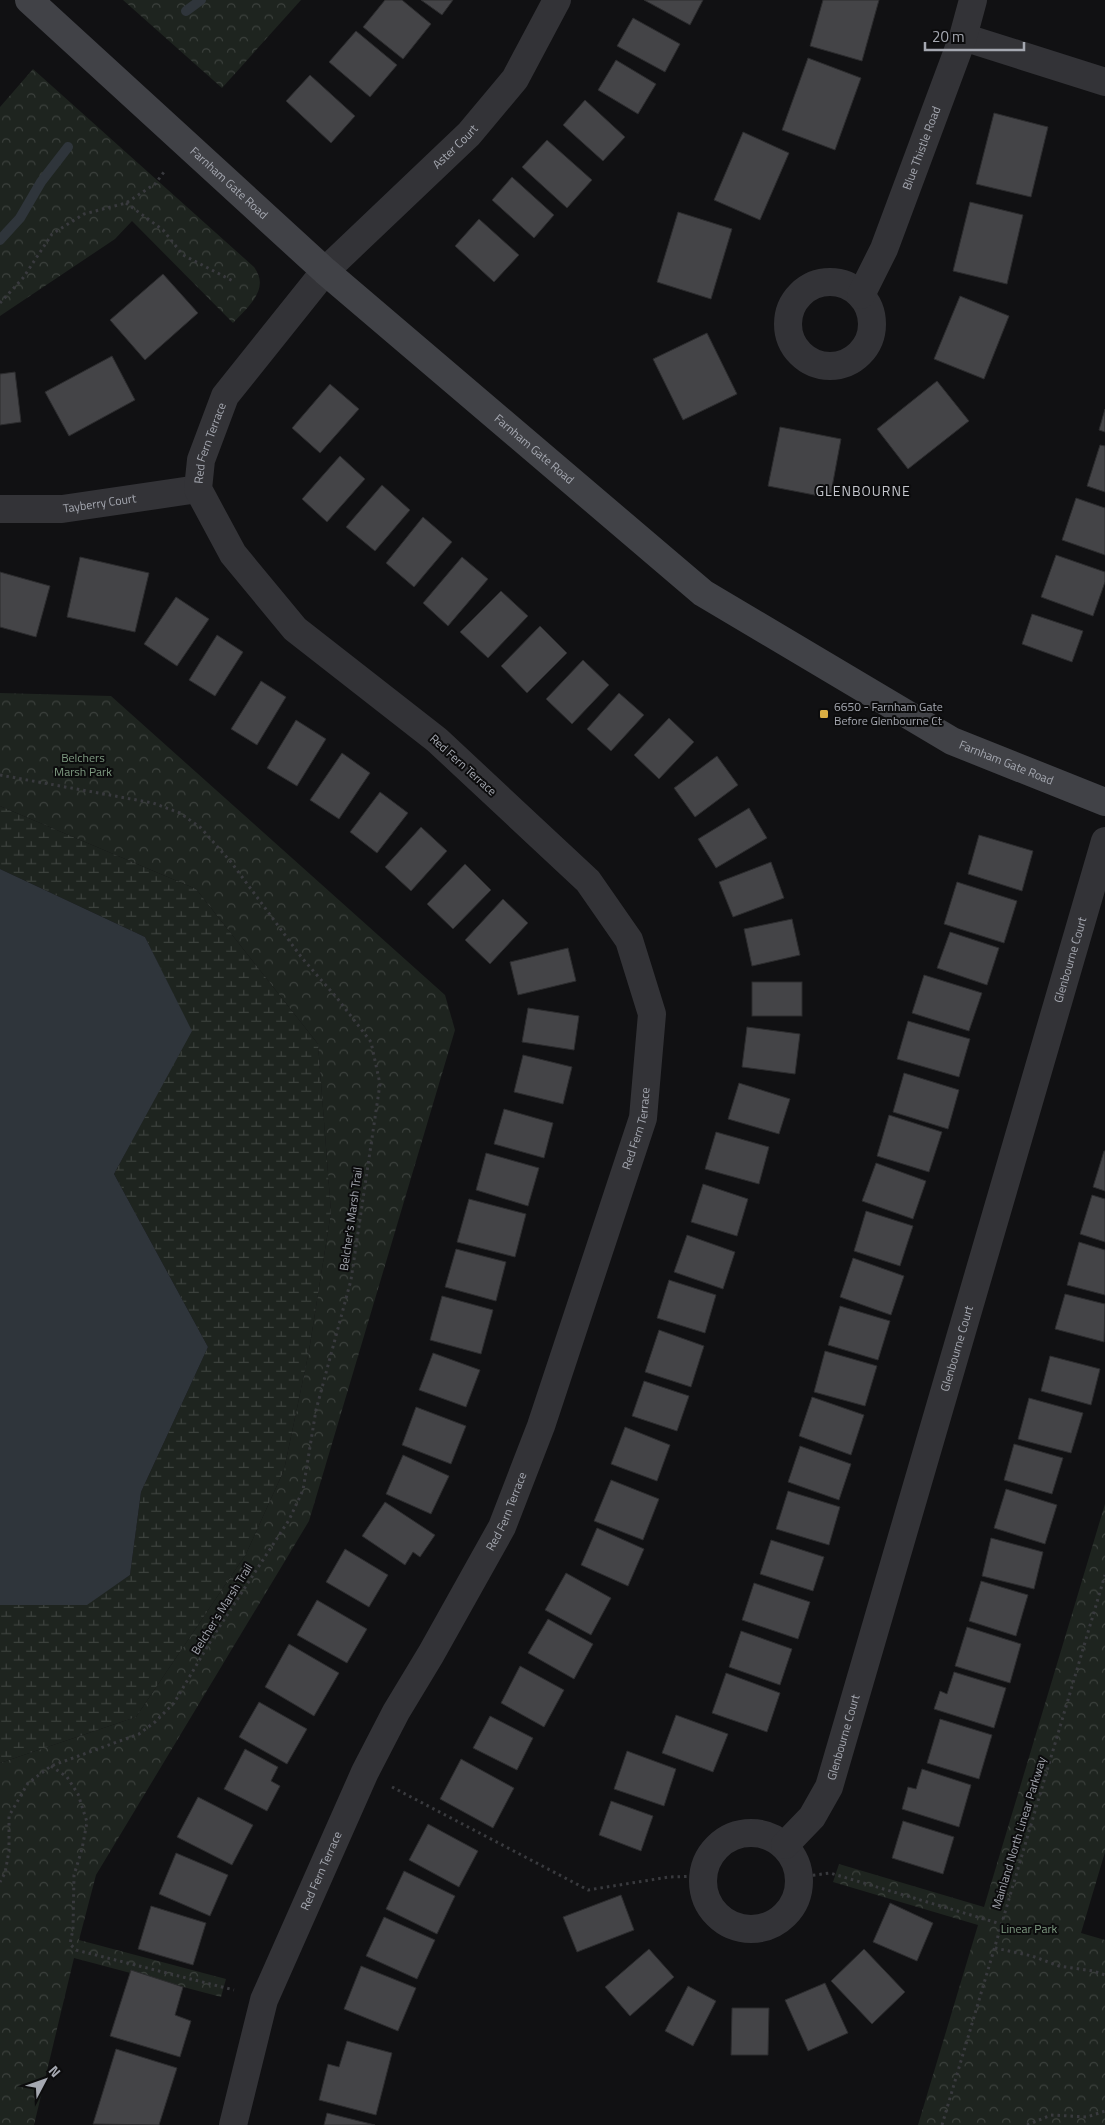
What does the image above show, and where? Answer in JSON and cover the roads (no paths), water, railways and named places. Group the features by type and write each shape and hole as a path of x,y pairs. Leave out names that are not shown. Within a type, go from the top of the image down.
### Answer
{"street":[{"name":"Farnham Gate Road","path":"29,0 325,270 703,593 952,741 1105,802"},
{"name":"Aster Court","path":"325,270 474,127 515,80 556,0"},
{"name":"Blue Thistle Road","path":"861,295 884,249 962,38 973,0"},
{"path":"962,38 1105,82"},
{"name":"Red Fern Terrace","path":"233,2125 264,2000 365,1772 391,1720 431,1654 502,1527 541,1426 643,1118 652,1014 629,940 588,881 437,740 295,629 233,554 198,489 201,460 226,396 325,270"},
{"name":"Tayberry Court","path":"0,509 62,509 198,489"},
{"name":"Glenbourne Court","path":"785,1845 812,1817 829,1787 1105,840"},
{"path":"750,1832 770,1836 785,1845 794,1858 800,1877 797,1897 787,1914 770,1926 752,1930 731,1925 713,1911 705,1896 702,1876 707,1859 717,1845 732,1836 750,1832"}],"waterway":[{"path":"186,11 201,0"},
{"path":"0,240 20,218 41,182 68,147"}],"place":[{"name":"6650 - Farnham Gate Before Glenbourne Ct","path":"824,714"}],"district":[{"name":"GLENBOURNE","path":"863,491"}],"park label":[{"name":"Belchers Marsh Park","path":"83,765"},
{"name":"Linear Park","path":"1029,1929"}]}
